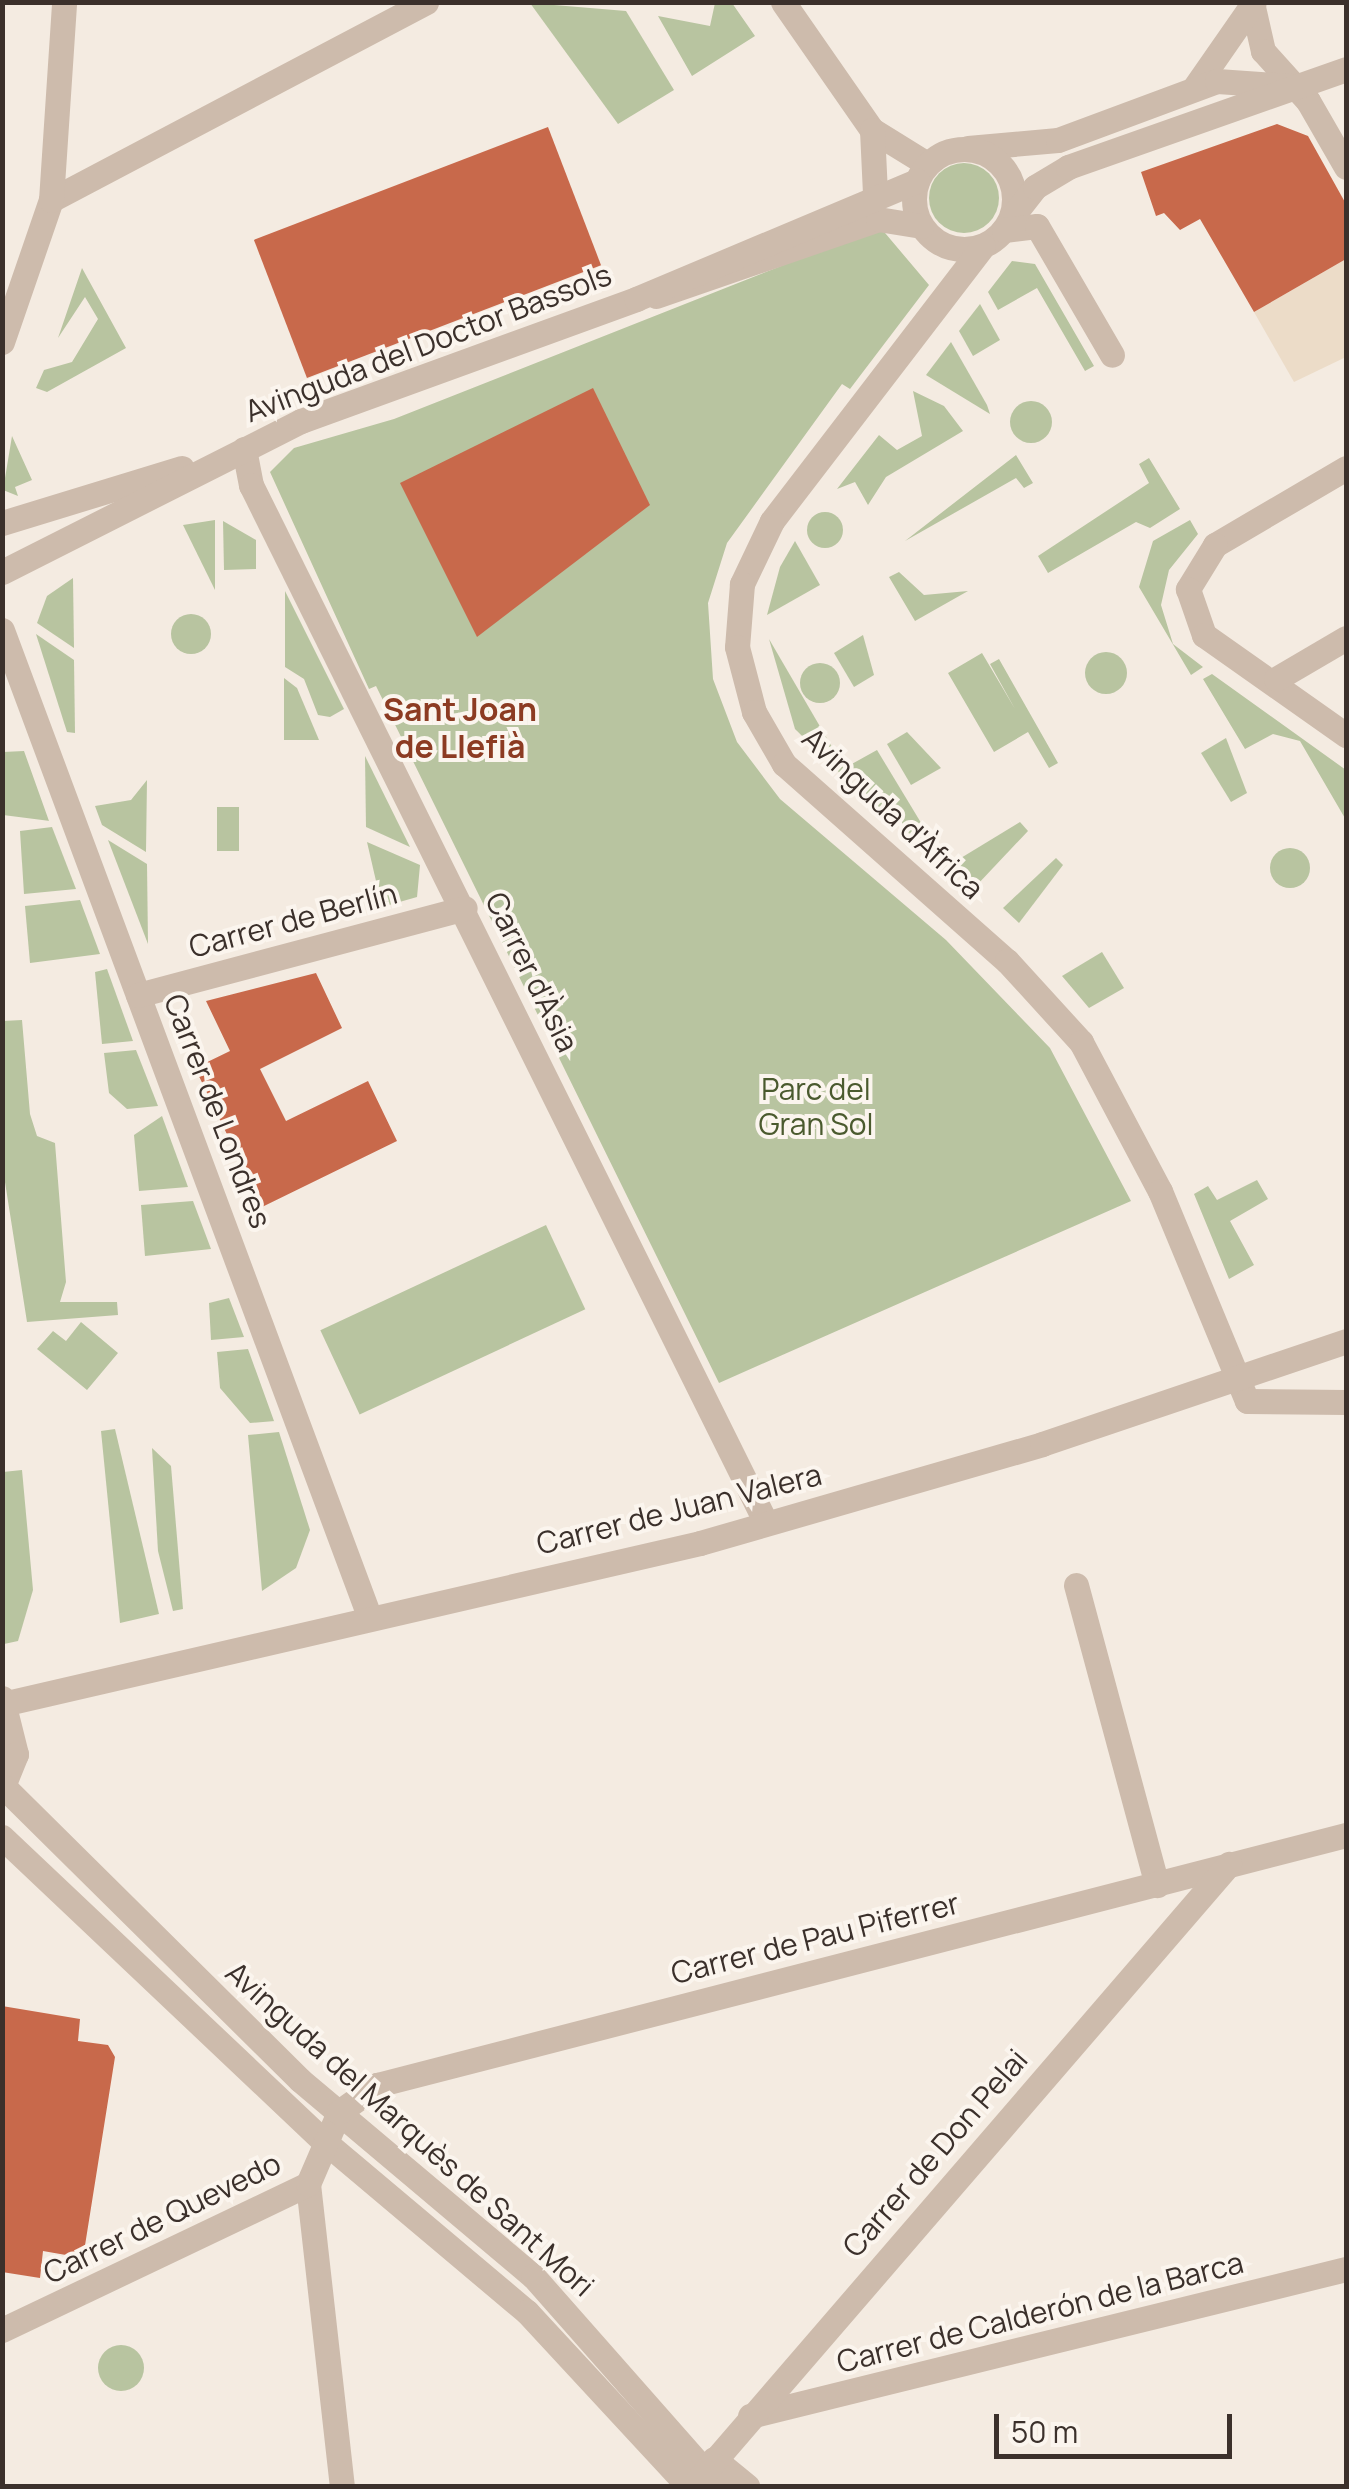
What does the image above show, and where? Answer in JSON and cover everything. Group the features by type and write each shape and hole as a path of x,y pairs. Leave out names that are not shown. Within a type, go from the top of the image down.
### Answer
{"street":[{"path":"2,342 50,200 64,2"},
{"path":"50,200 426,2"},
{"path":"783,2 872,130 922,172"},
{"path":"1195,87 1253,5"},
{"path":"1253,5 1262,51 1296,88 1346,167"},
{"path":"922,172 921,226 948,247 983,246 1008,224 1034,187 1068,166 1346,69"},
{"path":"922,172 968,148 1058,140 1195,87 1248,77 1296,88"},
{"path":"872,130 875,193"},
{"path":"968,148 1007,172 1008,224"},
{"name":"Avinguda del Doctor Bassols","path":"2,523 244,449 636,299 922,172"},
{"name":"Avinguda del Doctor Bassols","path":"636,299 688,290 878,219 921,226"},
{"path":"1008,224 1037,226 1112,355"},
{"name":"Avinguda d'Àfrica","path":"983,246 772,521 742,584 737,648 754,712 784,764 1007,960 1081,1042 1160,1191 1230,1375"},
{"name":"Avinguda del Doctor Bassols","path":"2,572 244,449"},
{"name":"Carrer d'Àsia","path":"244,449 252,485 465,908 766,1524"},
{"path":"1346,468 1205,554 1188,608 1216,645 1276,679 1346,735"},
{"name":"Carrer de Londres","path":"2,630 369,1616"},
{"path":"1276,679 1346,638"},
{"name":"Carrer de Berlín","path":"138,994 465,908"},
{"name":"Carrer de Juan Valera","path":"4,1701 766,1524 1042,1444 1230,1375 1346,1341"},
{"path":"1230,1375 1247,1401 1346,1402"},
{"path":"1076,1585 1157,1885"},
{"path":"3,1788 16,1754 4,1701"},
{"name":"Avinguda del Marquès de Sant Mori","path":"3,1788 339,2112 532,2276 704,2477"},
{"name":"Carrer de Pau Piferrer","path":"339,2112 400,2078 1346,1835"},
{"name":"Avinguda del Marquès de Sant Mori","path":"2,1837 325,2142 527,2312 704,2477 747,2486"},
{"name":"Carrer de Don Pelai","path":"704,2477 750,2416 1230,1864"},
{"path":"325,2142 339,2112"},
{"name":"Carrer de Quevedo","path":"2,2330 308,2184 325,2142"},
{"path":"308,2184 342,2486"},
{"name":"Carrer de Calderón de la Barca","path":"750,2416 1346,2269"}],"green space":[{"path":"530,3 626,11 674,90 618,124"},
{"path":"715,3 732,3 755,36 692,76 658,16 710,26"},
{"path":"964,163 989,173 999,198 989,223 964,233 939,223 929,198 939,173"},
{"name":"Parc del Gran Sol","path":"880,227 929,285 850,389 842,384 727,543 708,603 713,679 737,742 780,799 946,940 1050,1048 1131,1201 719,1383 376,686 369,689 270,472 294,448 394,419"},
{"path":"1012,261 1035,264 1094,366 1085,371 1037,288 998,310 988,292"},
{"path":"82,268 126,348 47,392 36,388 44,370 72,362 98,319 85,297 58,338"},
{"path":"980,304 1000,340 973,356 959,331"},
{"path":"951,342 987,405 990,414 926,375"},
{"path":"913,391 944,406 963,431 886,477 868,505 855,482 837,489 879,435 897,450 922,436"},
{"path":"1031,401 1046,407 1052,422 1046,437 1031,443 1016,437 1010,422 1016,407"},
{"path":"12,436 32,480 15,487 18,496 3,490"},
{"path":"1016,455 1033,483 1024,488 1016,478 905,541"},
{"path":"1149,458 1180,509 1150,528 1136,522 1048,573 1038,556 1149,483 1139,464"},
{"path":"825,512 838,517 843,530 838,543 825,548 812,543 807,530 812,517"},
{"path":"215,520 215,590 183,525"},
{"path":"1190,520 1198,534 1169,570 1161,605 1173,644 1203,667 1191,675 1139,587 1153,541"},
{"path":"223,521 256,540 256,569 224,570"},
{"path":"795,541 820,585 767,615 780,567"},
{"path":"899,572 924,595 968,591 915,621 889,577"},
{"path":"73,578 74,648 37,623 47,596"},
{"path":"285,591 344,709 330,717 318,715 304,679 285,667"},
{"path":"191,614 205,620 211,634 205,648 191,654 177,648 171,634 177,620"},
{"path":"36,634 74,660 75,733 67,732"},
{"path":"863,635 874,675 854,687 834,653"},
{"path":"769,639 857,790 795,729"},
{"path":"1106,652 1121,658 1127,673 1121,688 1106,694 1091,688 1085,673 1091,658"},
{"path":"982,653 1015,709 990,664 999,659 1058,763 1049,768 1028,732 994,752 948,673"},
{"path":"820,663 834,669 840,683 834,697 820,703 806,697 800,683 806,669"},
{"path":"1212,674 1346,770 1346,820 1300,741 1273,734 1245,749 1203,679"},
{"path":"284,678 297,688 319,740 284,740"},
{"path":"907,732 941,768 911,785 887,744"},
{"path":"1226,738 1247,793 1231,802 1201,753"},
{"path":"877,750 926,831 915,838 870,800 850,765"},
{"path":"24,751 49,821 3,815 3,752"},
{"path":"365,756 410,847 366,827"},
{"path":"147,780 146,852 102,825 95,806 131,800"},
{"path":"217,807 239,807 239,851 217,851"},
{"path":"1020,822 1028,831 977,885 951,864"},
{"path":"52,827 76,889 24,894 20,831"},
{"path":"108,840 147,864 148,944"},
{"path":"367,842 420,865 417,897 382,907"},
{"path":"1290,848 1304,854 1310,868 1304,882 1290,888 1276,882 1270,868 1276,854"},
{"path":"1056,858 1063,865 1019,923 1003,908"},
{"path":"80,900 100,954 30,963 25,906"},
{"path":"1102,952 1124,988 1089,1008 1062,976"},
{"path":"107,969 133,1041 102,1044 95,972"},
{"path":"22,1020 30,1114 37,1136 55,1143 66,1282 60,1302 117,1302 118,1315 27,1322 2,1163 3,1021"},
{"path":"136,1050 158,1106 127,1109 109,1093 104,1053"},
{"path":"162,1116 188,1187 139,1191 134,1135"},
{"path":"1257,1180 1268,1199 1230,1221 1254,1265 1229,1279 1194,1194 1208,1186 1217,1200"},
{"path":"193,1201 211,1249 145,1256 141,1205"},
{"path":"546,1225 585,1309 360,1415 320,1330"},
{"path":"229,1298 244,1337 211,1340 209,1303"},
{"path":"81,1322 118,1353 87,1390 37,1349 53,1331 66,1341"},
{"path":"248,1349 275,1421 250,1423 220,1388 217,1352"},
{"path":"115,1429 159,1614 120,1623 101,1431"},
{"path":"279,1432 310,1530 296,1568 262,1591 248,1435"},
{"path":"152,1448 171,1466 183,1609 173,1611 158,1551"},
{"path":"22,1470 33,1590 18,1641 4,1644 3,1472"},
{"path":"121,2345 137,2352 144,2368 137,2384 121,2391 105,2384 98,2368 105,2352"}],"shaded area":[{"path":"1346,259 1346,357 1294,382 1254,312"}],"building":[{"path":"1277,124 1308,136 1346,204 1346,259 1254,312 1200,219 1180,230 1164,213 1156,216 1141,172"},
{"path":"548,127 601,265 307,378 254,240"},
{"path":"593,388 650,505 477,637 400,483"},
{"path":"316,973 342,1028 260,1069 286,1121 368,1081 397,1141 262,1207 195,1068 230,1051 206,1001"},
{"path":"2,2006 80,2019 78,2041 108,2045 115,2057 83,2258 43,2251 40,2278 2,2272"}],"district":[{"name":"Sant Joan de Llefià","path":"460,728"}]}
